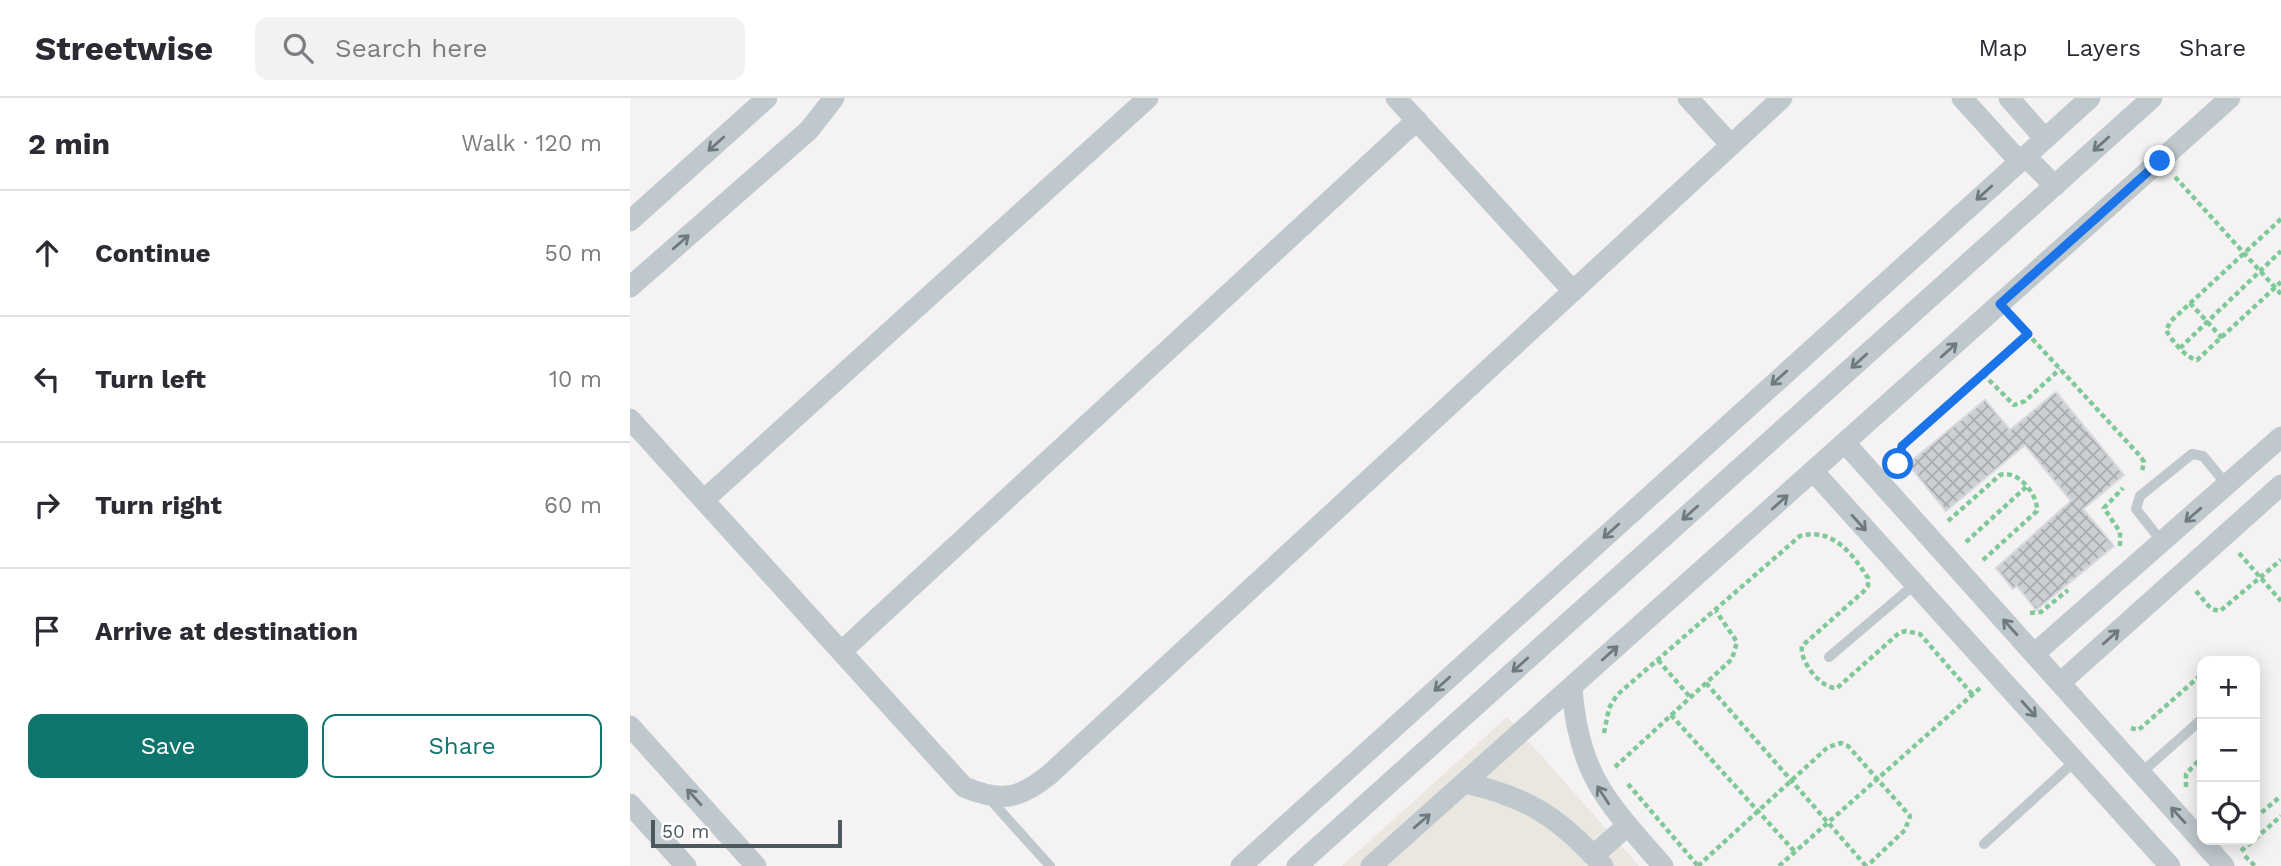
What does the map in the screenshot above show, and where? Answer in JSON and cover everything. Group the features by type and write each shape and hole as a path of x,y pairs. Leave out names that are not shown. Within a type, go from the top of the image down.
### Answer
{"street":[{"path":"630,221 767,98"},
{"path":"630,287 809,130 834,98"},
{"path":"705,499 1149,98"},
{"path":"1396,98 1573,291"},
{"path":"1688,98 1731,145"},
{"path":"630,419 964,787 987,796 1010,797 1032,789 1049,775 1782,98"},
{"path":"1962,98 2022,159 2055,186"},
{"path":"2009,98 2045,138"},
{"path":"1241,866 2090,98"},
{"path":"1297,866 2152,98"},
{"path":"1371,866 2230,98"},
{"path":"842,651 1416,120"},
{"path":"2034,654 2281,437"},
{"path":"1845,443 2224,866"},
{"path":"1814,472 2170,866"},
{"path":"2060,683 2281,485"},
{"path":"1572,687 1581,748 1592,776 1607,802 1663,866"},
{"path":"630,726 756,866"},
{"path":"1465,783 1525,801 1552,816 1599,861 1627,825"},
{"path":"630,804 686,866"}],"lane":[{"path":"2162,542 2136,509 2140,496 2192,454 2203,456 2227,485"},
{"path":"1829,657 1915,584"},
{"path":"2141,773 2197,723"},
{"path":"1984,844 2075,761"},
{"path":"987,796 1050,866"}],"path":[{"path":"2160,161 2281,294"},
{"path":"2281,219 2167,325 2168,335 2193,360 2197,360 2281,282"},
{"path":"2180,348 2281,251"},
{"path":"2190,303 2222,338"},
{"path":"2000,304 2141,457 2144,468 2141,473"},
{"path":"1903,472 1898,464 1902,446 2028,334"},
{"path":"1983,374 2014,405 2025,401 2060,369"},
{"path":"1948,521 2000,475 2012,474 2026,487 2035,498 2037,511 1982,561"},
{"path":"2119,548 2122,537 2104,509 2106,503 2130,482"},
{"path":"1966,542 2026,487"},
{"path":"1939,511 1990,570"},
{"path":"1604,738 1609,708 1617,695 1800,536 1814,532 1828,534 1840,543 1864,572 1868,586 1802,646 1803,660 1825,685 1837,688 1906,631 1920,634 1973,695"},
{"path":"2236,550 2281,601"},
{"path":"2193,588 2211,609 2220,611 2281,560"},
{"path":"2021,608 2034,614 2040,612 2070,588"},
{"path":"1614,767 1732,659 1736,651 1734,633 1716,611"},
{"path":"1658,660 1690,697"},
{"path":"1779,866 1997,674"},
{"path":"2129,726 2133,729 2142,727 2197,678"},
{"path":"1611,760 1614,767 1698,866 1791,781 1828,747 1841,743 1906,809 1909,824 1867,866 1791,781 1706,683"},
{"path":"1671,715 1795,852"},
{"path":"2188,793 2186,775 2197,763"},
{"path":"2260,814 2281,796"},
{"path":"2260,835 2281,816"},
{"path":"2241,851 2249,845"}],"shaded area":[{"path":"1507,717 1639,866 1342,866"}],"building":[{"path":"2056,392 2124,475 2083,509 2114,546 2036,610 2017,586 2013,589 1996,568 2071,501 2025,445 1946,511 1908,464 1985,400 2010,430"}],"route":[{"path":"1898,464 1902,446 2028,334 2000,304 2160,161"}]}
